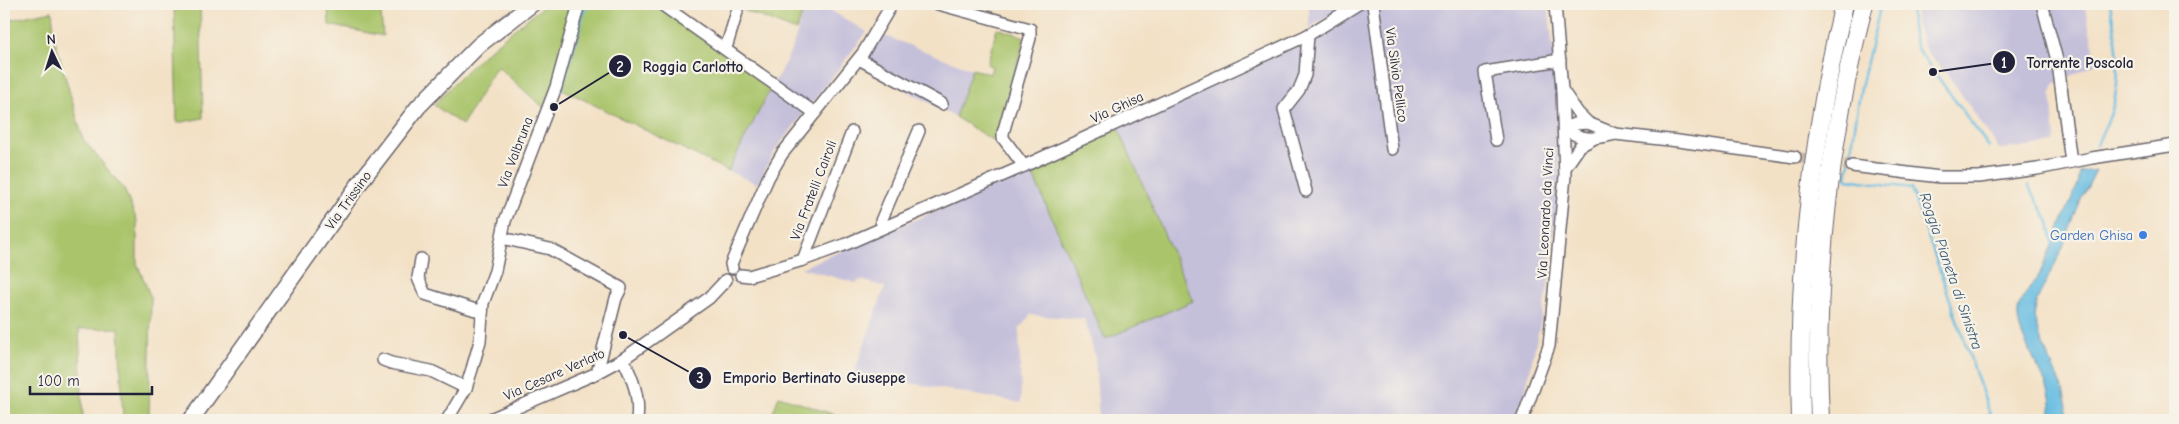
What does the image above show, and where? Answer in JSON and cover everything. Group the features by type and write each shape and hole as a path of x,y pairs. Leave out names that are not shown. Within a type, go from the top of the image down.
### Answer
{"highway":[{"path":"1801,420 1800,360 1803,265 1811,178 1827,83 1844,4"},
{"path":"1820,420 1820,307 1824,240 1832,168 1846,85 1864,4"}],"main road":[{"name":"Via Trissino","path":"191,420 348,200 418,107 479,45 532,4"}],"street":[{"name":"Via Valbruna","path":"447,420 466,388 480,340 483,303 495,271 505,221 556,87 579,4"},
{"path":"661,4 726,48 815,113"},
{"path":"737,272 731,264 768,178 782,154 859,59 892,4"},
{"path":"938,4 1030,29 1030,38 1003,133 1003,138 1024,166"},
{"name":"Via Ghisa","path":"737,272 749,276 804,260 884,227 1024,166 1308,35 1358,4"},
{"name":"Via Silvio Pellico","path":"1373,4 1392,150"},
{"name":"Via Leonardo da Vinci","path":"1522,420 1549,346 1558,267 1565,169 1562,90 1555,4"},
{"path":"2042,4 2058,64 2071,162"},
{"path":"726,48 737,12"},
{"path":"1306,191 1284,109 1299,90 1305,75 1308,35"},
{"path":"859,59 942,104"},
{"path":"1496,140 1485,72 1560,60"},
{"path":"1562,90 1578,113 1588,123 1615,134 1795,157"},
{"path":"1564,128 1574,124 1588,123"},
{"path":"1564,128 1578,137 1592,139"},
{"path":"884,227 882,221 919,131"},
{"name":"Via Fratelli Cairoli","path":"804,260 852,132"},
{"path":"1565,169 1580,146 1592,139 1615,134"},
{"path":"2069,143 2082,156 2092,158"},
{"path":"2051,166 2069,143"},
{"path":"1852,166 1940,177 1979,177 2175,145"},
{"path":"502,238 550,249 621,288 616,298 597,373"},
{"path":"421,259 418,278 425,294 482,312"},
{"name":"Via Cesare Verlato","path":"488,420 597,373 623,359 709,298 726,280 730,283 736,283 740,280 737,272"},
{"path":"623,359 633,378 637,395 637,420"},
{"path":"383,360 391,364 431,371 466,388"}],"shaded area":[{"path":"806,4 820,4 867,32 776,149 757,184 728,171 792,49"},
{"path":"1309,4 1349,4 1309,28"},
{"path":"1363,4 1548,4 1557,83 1560,136 1559,185 1548,287 1524,398 1516,420 1099,420 1095,356 1084,319 1030,315 1019,330 1021,403 854,373 885,287 861,280 856,283 801,268 1031,171 1091,299 1192,301 1118,127"},
{"path":"1916,4 2084,4 2097,63 2054,84 2051,93 2054,143 1999,149 1948,75 1926,51 1916,23"},
{"path":"880,34 972,69 955,117 862,66"}],"green space":[{"path":"174,4 200,4 203,118 177,123"},
{"path":"328,4 380,4 383,36 329,25"},
{"path":"547,4 662,4 773,84 728,171 554,85 544,108 497,66 462,125 434,105 488,51"},
{"path":"737,4 806,4 796,31 736,7"},
{"path":"52,11 55,41 83,139 124,189 137,221 137,263 151,298 149,420 123,420 119,328 79,329 83,420 4,420 4,21"},
{"path":"997,28 1025,37 997,134 997,143 955,117 972,69 990,74 992,67 987,64"},
{"path":"1118,127 1193,301 1105,339 1031,171"},
{"path":"779,396 850,420 770,420"}],"water":[{"path":"2096,170 2080,202 2061,252 2037,300 2034,317 2039,335 2063,390 2067,406 2065,420 2048,420 2051,409 2050,396 2046,383 2020,330 2018,311 2023,299 2041,271 2078,184 2080,172"}],"waterway":[{"path":"561,91 587,4"},
{"name":"Roggia Pianeta di Sinistra","path":"1881,4 1861,87 1847,179 1911,188 1992,420"},
{"path":"1912,4 1912,28 1918,50 1989,147"},
{"path":"2097,145 2111,113 2117,86 2117,45 2110,4"},
{"path":"2028,185 2049,222 2053,243"}],"tunnel":[{"path":"1795,157 1852,166"}],"place":[{"name":"Torrente Poscola","path":"1933,72"},
{"name":"Roggia Carlotto","path":"554,107"},
{"name":"Garden Ghisa","path":"2143,235"},
{"name":"Emporio Bertinato Giuseppe","path":"623,335"}]}
